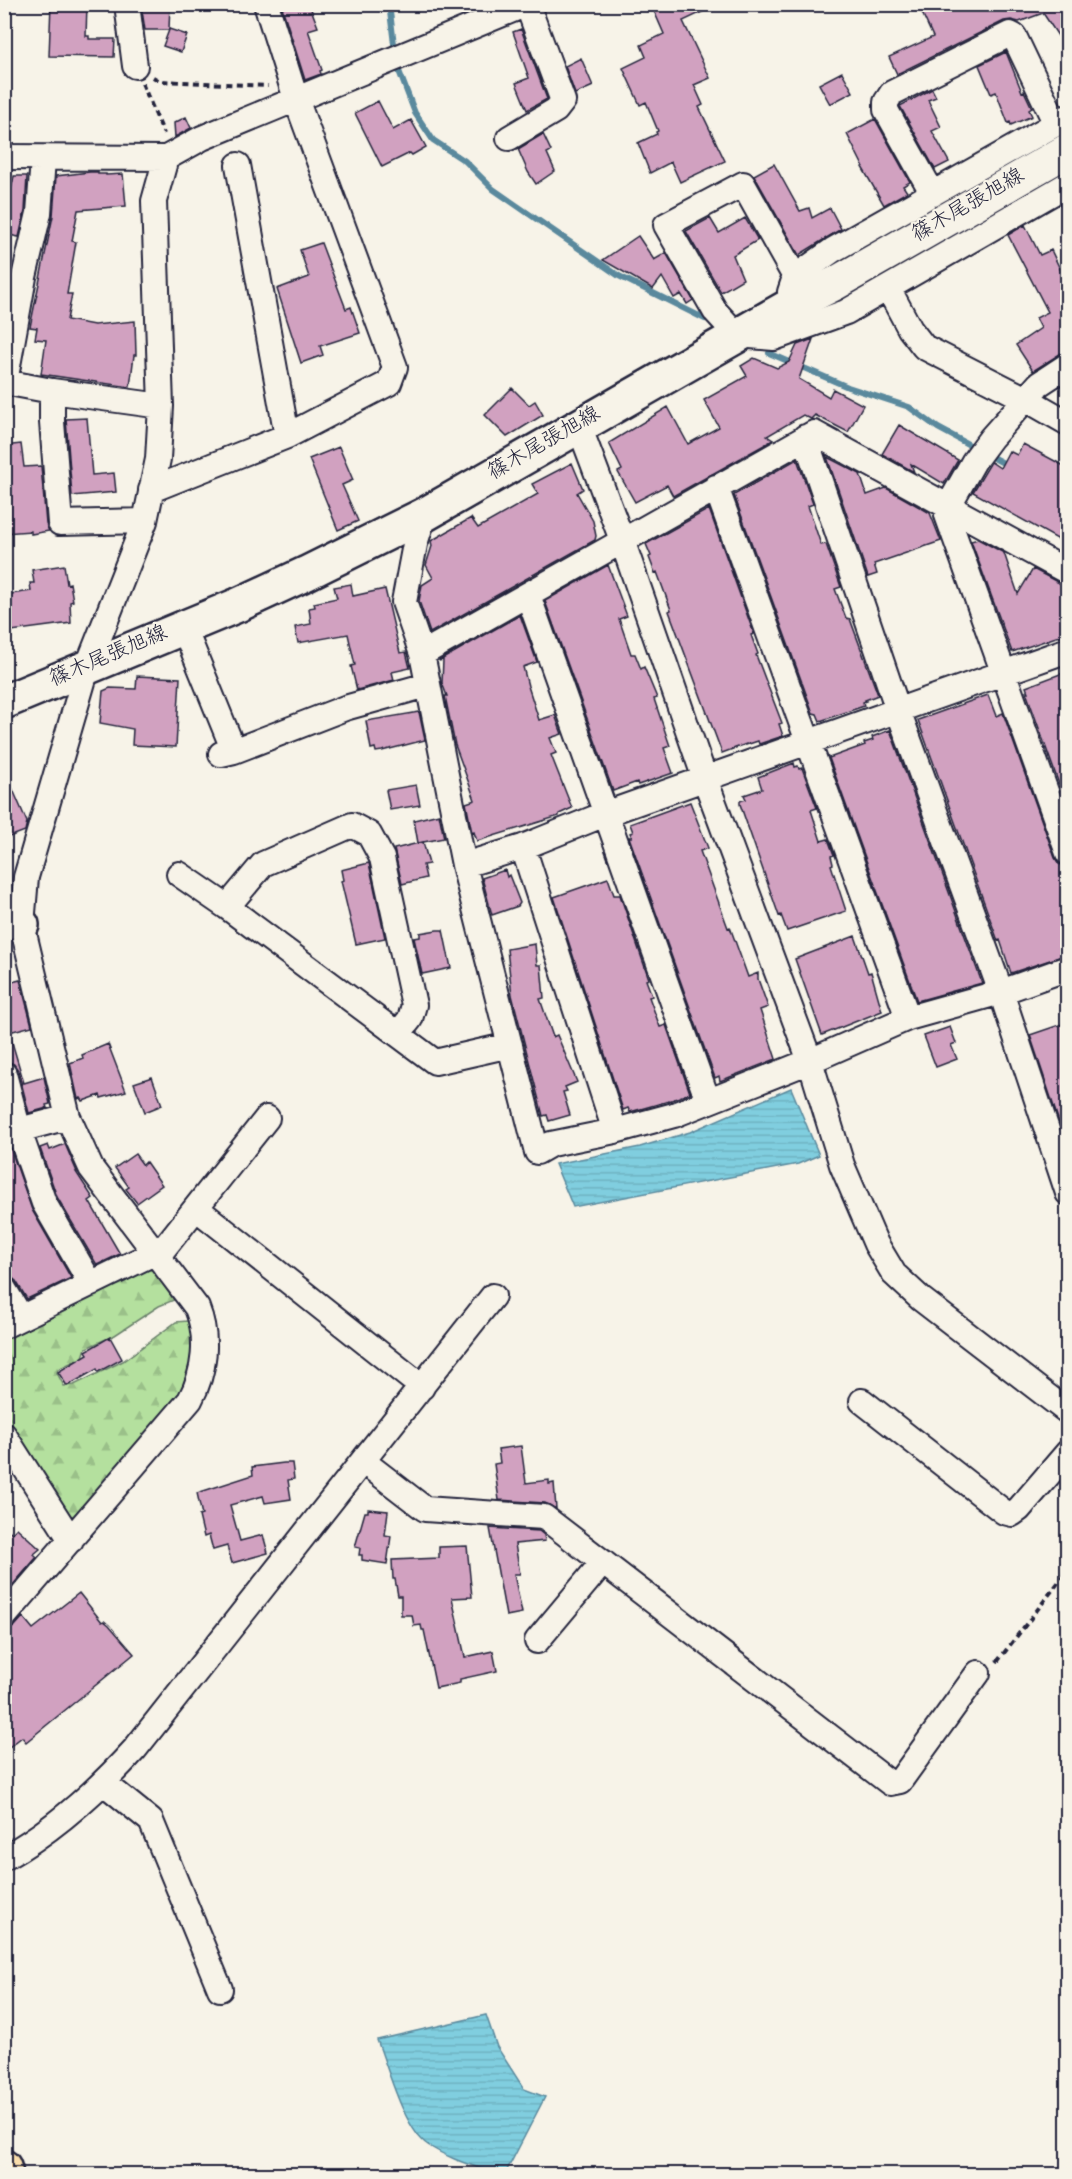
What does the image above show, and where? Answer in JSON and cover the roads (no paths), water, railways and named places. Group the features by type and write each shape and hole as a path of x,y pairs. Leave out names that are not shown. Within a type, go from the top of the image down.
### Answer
{"main road":[{"name":"篠木尾張旭線","path":"4,702 184,628 307,573 424,515 737,335 836,283 1064,130"},
{"path":"4,2167 6,2175"}],"street":[{"path":"127,4 135,66"},
{"path":"151,490 287,436 389,383 395,367 294,92 266,4"},
{"path":"4,157 44,159 169,156 294,92 396,58 527,4 564,101 556,110 509,138"},
{"path":"784,309 795,277 833,250 933,194 1064,130 1014,36 1010,34 892,93 886,102 886,110 933,194"},
{"path":"4,1617 190,1400 200,1381 204,1340 202,1322 197,1308 91,1168 68,1117 13,918 87,668 145,521 158,459 161,406 154,201 169,156"},
{"path":"44,159 39,213 24,277 5,382 161,406"},
{"path":"238,165 287,436"},
{"path":"795,277 744,184 666,225 715,311 737,335 774,338 846,312 1068,184"},
{"path":"888,288 910,329 924,347 1068,423"},
{"path":"1068,365 1039,384 981,451 949,505 947,515 1068,853"},
{"path":"52,391 52,422 60,523 145,521"},
{"path":"579,426 622,540 705,778 810,1061 842,1166 876,1244 894,1274 921,1299 1068,1412"},
{"path":"422,654 814,433 1068,572"},
{"path":"805,437 898,710 1001,992 1068,1193"},
{"path":"716,487 908,1018"},
{"path":"424,515 415,544 404,602 422,654 464,865 537,1152 551,1144 615,1131 674,1115 810,1061 908,1018 1001,992 1068,969"},
{"path":"528,595 708,1101"},
{"path":"184,628 228,753 345,708 427,685"},
{"path":"464,865 523,847 605,814 1068,650"},
{"path":"227,907 263,864 352,825 369,834 382,858 414,1005 410,1019 398,1034"},
{"path":"523,847 615,1131"},
{"path":"179,874 227,907 435,1062 510,1045"},
{"path":"4,1074 11,1132 44,1203 91,1284"},
{"path":"11,1132 68,1117"},
{"path":"4,1289 13,1321 156,1255 267,1118"},
{"path":"196,1208 422,1387"},
{"path":"4,1858 31,1843 104,1783 135,1749 493,1296"},
{"path":"862,1401 1004,1512 1012,1514 1019,1509 1068,1452"},
{"path":"4,1435 71,1540"},
{"path":"364,1462 425,1509 544,1517 890,1783 900,1781 985,1670"},
{"path":"537,1641 603,1562"},
{"path":"104,1783 151,1821 220,1989"}],"water":[{"path":"791,1088 819,1155 798,1164 573,1207 555,1164 640,1147 690,1132"},
{"path":"486,2015 497,2047 524,2089 545,2097 505,2174 497,2174 453,2158 436,2150 419,2137 404,2112 377,2040"}],"waterway":[{"path":"389,4 395,52"},
{"path":"396,63 415,113 433,140 465,161 493,189 619,276 705,319"},
{"path":"769,353 848,387 909,407 938,428 977,449"},
{"path":"986,454 1009,466"}]}
